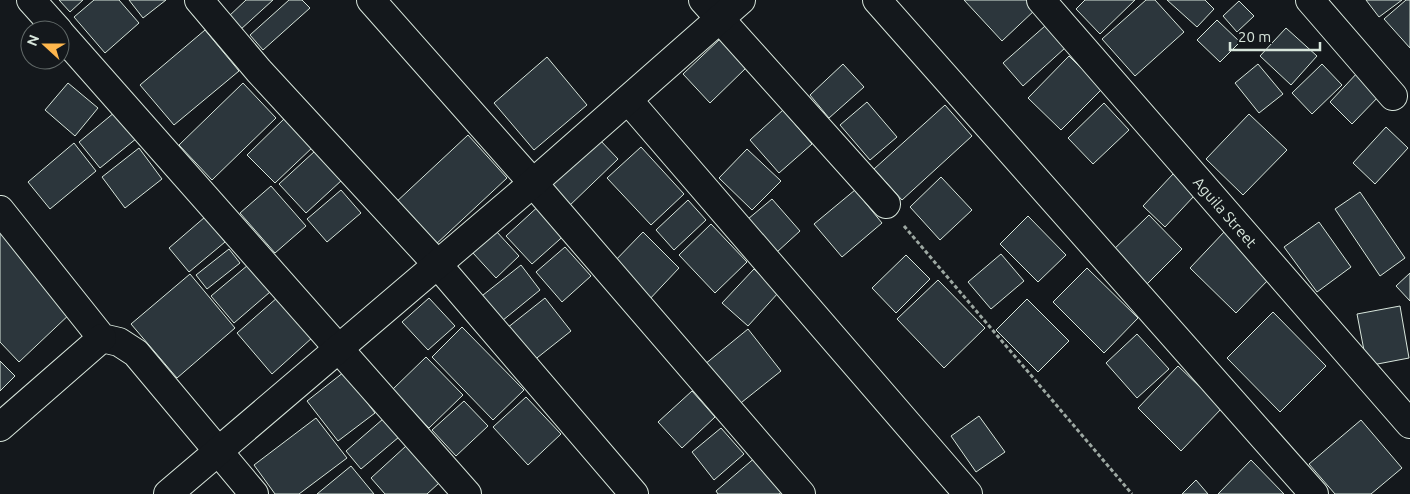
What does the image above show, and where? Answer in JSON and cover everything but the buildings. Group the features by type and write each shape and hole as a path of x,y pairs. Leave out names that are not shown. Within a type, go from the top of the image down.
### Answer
{"street":[{"path":"31,0 49,20"},
{"path":"199,0 259,71 437,264 634,494"},
{"path":"371,0 533,183 802,494"},
{"path":"168,494 628,100 711,10 741,0"},
{"path":"877,0 1314,494"},
{"name":"Aguila Street","path":"1041,0 1410,424"},
{"path":"1310,0 1393,96"},
{"path":"711,10 886,204"},
{"path":"70,43 467,494"},
{"path":"628,100 968,494"},
{"path":"0,210 102,338 119,342 136,353 254,494"},
{"path":"0,427 102,338"}],"path":[{"path":"886,204 1132,494"}]}
